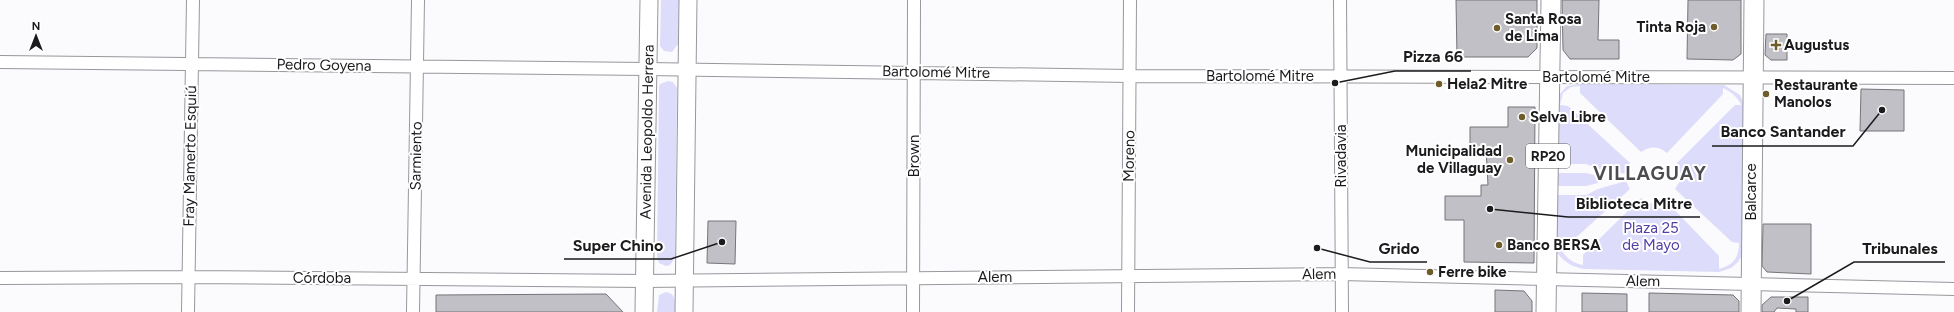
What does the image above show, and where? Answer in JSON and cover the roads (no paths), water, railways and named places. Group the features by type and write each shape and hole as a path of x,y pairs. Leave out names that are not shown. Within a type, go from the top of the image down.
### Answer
{"main road":[{"name":"RP20","path":"1546,312 1551,0"},
{"name":"Balcarce","path":"1751,312 1752,77 1754,0"}],"street":[{"name":"Fray Mamerto Esquiú","path":"188,312 193,0"},
{"name":"Sarmiento","path":"413,312 418,0"},
{"name":"Avenida Leopoldo Herrera","path":"644,312 649,0"},
{"path":"684,312 688,0"},
{"name":"Brown","path":"913,312 914,0"},
{"name":"Moreno","path":"1128,312 1130,0"},
{"name":"Rivadavia","path":"1340,0 1342,312"},
{"name":"Pedro Goyena","path":"0,62 647,68"},
{"name":"Bartolomé Mitre","path":"647,68 1130,76 1954,78"},
{"name":"Alem","path":"644,281 1341,274 1954,289"},
{"name":"Córdoba","path":"0,278 188,277 644,281"}],"place":[{"name":"Tinta Roja","path":"1714,27"},
{"name":"Santa Rosa de Lima","path":"1497,28"},
{"name":"Augustus","path":"1776,45"},
{"name":"Pizza 66","path":"1335,83"},
{"name":"Hela2 Mitre","path":"1439,84"},
{"name":"Restaurante Manolos","path":"1766,94"},
{"name":"Banco Santander","path":"1882,110"},
{"name":"Selva Libre","path":"1522,117"},
{"name":"Municipalidad de Villaguay","path":"1510,160"},
{"name":"Biblioteca Mitre","path":"1490,209"},
{"name":"Super Chino","path":"722,242"},
{"name":"Banco BERSA","path":"1499,245"},
{"name":"Grido","path":"1317,248"},
{"name":"Ferre bike","path":"1430,272"},
{"name":"Tribunales","path":"1787,301"}],"district":[{"name":"VILLAGUAY","path":"1650,173"}],"park label":[{"name":"Plaza 25 de Mayo","path":"1651,236"}]}
